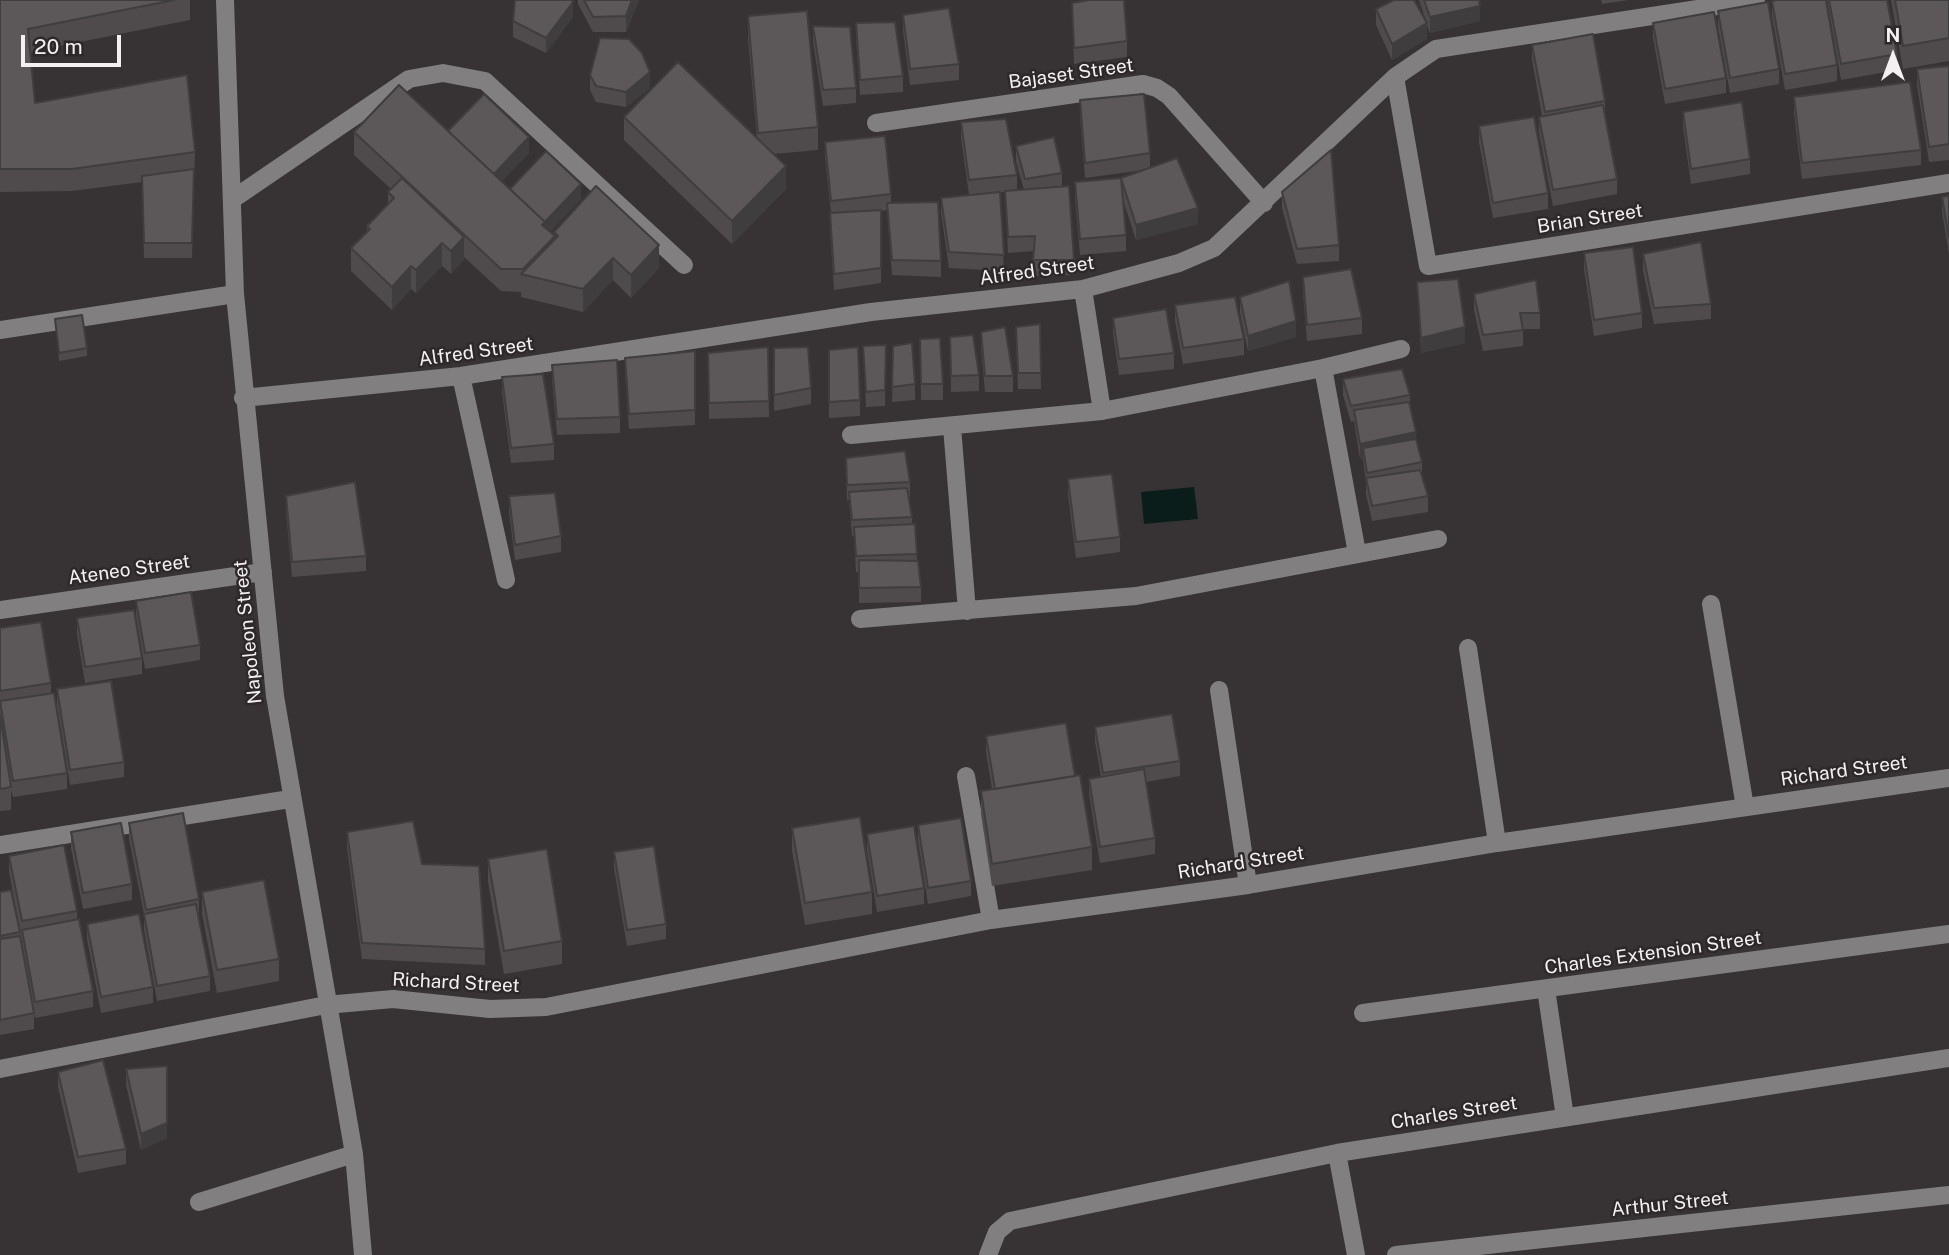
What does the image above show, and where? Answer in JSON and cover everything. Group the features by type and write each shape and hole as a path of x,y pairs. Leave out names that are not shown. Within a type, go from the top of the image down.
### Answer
{"street":[{"name":"Napoleon Street","path":"225,0 236,294 243,398 275,696 290,799 354,1154 363,1255"},
{"name":"Alfred Street","path":"243,398 461,376 870,312 1083,289 1179,263 1214,248 1395,77 1436,49 1756,0"},
{"path":"233,199 409,79 443,74 485,81 684,264"},
{"name":"Brian Street","path":"1395,77 1427,266 1949,183"},
{"name":"Bajaset Street","path":"876,123 1143,84 1157,88 1169,96 1264,203"},
{"path":"1083,289 1102,411"},
{"path":"0,330 236,294"},
{"path":"851,435 1102,411 1323,368 1401,349"},
{"path":"1323,368 1357,553"},
{"path":"461,376 506,580"},
{"path":"952,427 967,611"},
{"path":"860,619 1136,596 1438,539"},
{"name":"Ateneo Street","path":"0,610 263,572"},
{"path":"1711,604 1745,807"},
{"path":"1468,648 1497,843"},
{"path":"1219,690 1248,885"},
{"path":"966,776 991,920"},
{"name":"Richard Street","path":"0,1069 326,1004 393,999 490,1009 545,1007 991,920 1248,885 1497,843 1949,778"},
{"path":"0,845 290,799"},
{"name":"Charles Extension Street","path":"1363,1013 1949,934"},
{"path":"1546,989 1565,1117"},
{"name":"Charles Street","path":"988,1255 997,1232 1010,1221 1337,1153 1949,1058"},
{"path":"1337,1153 1356,1255"},
{"path":"199,1202 354,1154"},
{"name":"Arthur Street","path":"1396,1255 1949,1195"}],"water":[{"path":"1194,487 1198,519 1144,524 1141,492"}],"building":[{"path":"0,0 174,0 28,29 35,103 187,75 195,152 72,169 0,169"},
{"path":"515,0 573,2 546,38 513,21"},
{"path":"584,0 632,0 626,16 593,17"},
{"path":"1124,0 1127,41 1074,48 1072,3"},
{"path":"1394,0 1414,0 1427,23 1392,44 1376,9"},
{"path":"1424,0 1479,0 1480,6 1430,17"},
{"path":"1826,0 1837,65 1785,74 1772,1"},
{"path":"1829,0 1887,0 1897,54 1841,64"},
{"path":"1895,0 1949,0 1949,38 1903,46"},
{"path":"1768,2 1779,69 1730,78 1718,11"},
{"path":"949,8 959,64 910,69 903,15"},
{"path":"807,11 818,127 758,133 748,16"},
{"path":"1714,12 1726,78 1665,89 1653,23"},
{"path":"895,22 903,76 860,80 856,23"},
{"path":"813,26 850,27 856,88 823,90"},
{"path":"1593,34 1605,101 1545,112 1532,45"},
{"path":"600,38 629,39 642,53 650,72 626,92 596,86 590,75"},
{"path":"678,62 786,166 732,221 624,117"},
{"path":"1949,66 1949,144 1929,147 1917,69"},
{"path":"1910,82 1921,150 1802,163 1794,97"},
{"path":"399,85 545,222 542,225 555,236 523,269 501,269 354,132"},
{"path":"484,94 529,137 494,174 448,131"},
{"path":"1144,94 1150,153 1085,163 1080,100"},
{"path":"1742,102 1750,159 1691,169 1683,112"},
{"path":"1603,105 1617,179 1553,190 1539,117"},
{"path":"1534,117 1548,193 1493,203 1479,126"},
{"path":"1006,119 1017,175 969,180 961,122"},
{"path":"885,136 891,194 831,201 825,142"},
{"path":"1054,137 1062,173 1025,179 1016,146"},
{"path":"1331,150 1339,245 1297,249 1282,192"},
{"path":"546,151 581,184 545,222 510,189"},
{"path":"1177,158 1198,208 1136,225 1121,178"},
{"path":"194,169 192,243 144,243 142,176"},
{"path":"402,178 464,237 451,251 442,243 416,270 411,266 392,287 351,248 370,229 367,226 394,198 388,192"},
{"path":"1121,178 1126,235 1080,239 1075,182"},
{"path":"596,186 659,245 631,275 613,258 583,289 521,274 558,236 554,232"},
{"path":"1069,186 1074,260 1033,260 1035,236 1008,237 1005,191"},
{"path":"1000,192 1004,255 949,252 941,198"},
{"path":"1949,196 1949,238 1942,197"},
{"path":"938,202 941,261 892,260 887,203"},
{"path":"881,210 881,268 834,274 830,213"},
{"path":"1701,242 1711,304 1654,308 1643,254"},
{"path":"1633,247 1642,313 1594,320 1584,253"},
{"path":"1351,269 1362,318 1307,325 1303,277"},
{"path":"1458,279 1465,327 1421,338 1417,282"},
{"path":"1536,280 1540,313 1520,313 1523,330 1483,335 1474,294"},
{"path":"1289,281 1296,321 1248,336 1240,297"},
{"path":"1235,297 1244,339 1183,348 1175,305"},
{"path":"1166,309 1174,353 1119,359 1113,318"},
{"path":"82,315 87,348 59,353 55,319"},
{"path":"1040,324 1041,373 1018,373 1016,327"},
{"path":"1005,327 1013,376 985,376 981,332"},
{"path":"973,335 979,375 951,376 950,337"},
{"path":"940,338 943,384 921,384 920,339"},
{"path":"912,343 915,384 892,387 893,346"},
{"path":"886,345 885,390 866,392 863,346"},
{"path":"768,347 769,401 709,403 708,353"},
{"path":"808,347 811,388 774,395 774,348"},
{"path":"858,347 860,400 829,402 829,350"},
{"path":"695,351 695,410 629,414 625,358"},
{"path":"617,360 620,417 557,419 552,365"},
{"path":"1402,369 1410,395 1351,406 1343,379"},
{"path":"543,374 554,444 511,448 502,377"},
{"path":"1409,402 1416,432 1360,444 1354,410"},
{"path":"1416,439 1422,462 1367,473 1363,448"},
{"path":"905,451 910,482 847,485 846,458"},
{"path":"1420,470 1428,496 1372,506 1366,478"},
{"path":"1112,474 1120,537 1076,542 1068,479"},
{"path":"355,482 366,556 292,562 286,496"},
{"path":"907,488 912,517 852,520 849,492"},
{"path":"555,493 561,536 515,545 509,496"},
{"path":"915,524 917,554 856,556 854,527"},
{"path":"859,560 918,561 921,587 859,588"},
{"path":"191,592 200,645 145,653 136,601"},
{"path":"134,610 142,658 85,667 77,618"},
{"path":"41,622 51,683 0,691 0,628"},
{"path":"111,681 124,762 70,770 57,689"},
{"path":"54,693 67,773 13,781 0,701"},
{"path":"1172,714 1180,761 1103,773 1095,727"},
{"path":"0,715 11,787 0,789"},
{"path":"1066,723 1075,776 995,789 986,736"},
{"path":"1144,769 1155,838 1100,847 1089,779"},
{"path":"1080,775 1092,847 992,864 981,791"},
{"path":"183,813 199,899 146,910 129,823"},
{"path":"860,817 872,892 805,903 792,828"},
{"path":"961,818 971,881 928,888 918,825"},
{"path":"413,821 422,864 479,866 485,949 362,943 347,832"},
{"path":"121,823 132,884 83,893 71,832"},
{"path":"914,826 924,888 877,896 867,834"},
{"path":"64,845 77,911 22,921 9,856"},
{"path":"654,846 666,924 627,930 614,852"},
{"path":"547,849 562,941 504,951 488,859"},
{"path":"264,880 279,959 217,970 202,892"},
{"path":"11,890 20,932 0,936 0,892"},
{"path":"196,904 210,976 157,986 144,914"},
{"path":"139,914 153,987 101,997 87,924"},
{"path":"79,919 93,991 35,1002 22,930"},
{"path":"20,936 34,1013 0,1020 0,939"},
{"path":"103,1060 126,1149 78,1157 58,1072"},
{"path":"167,1066 167,1123 141,1134 126,1069"}]}
